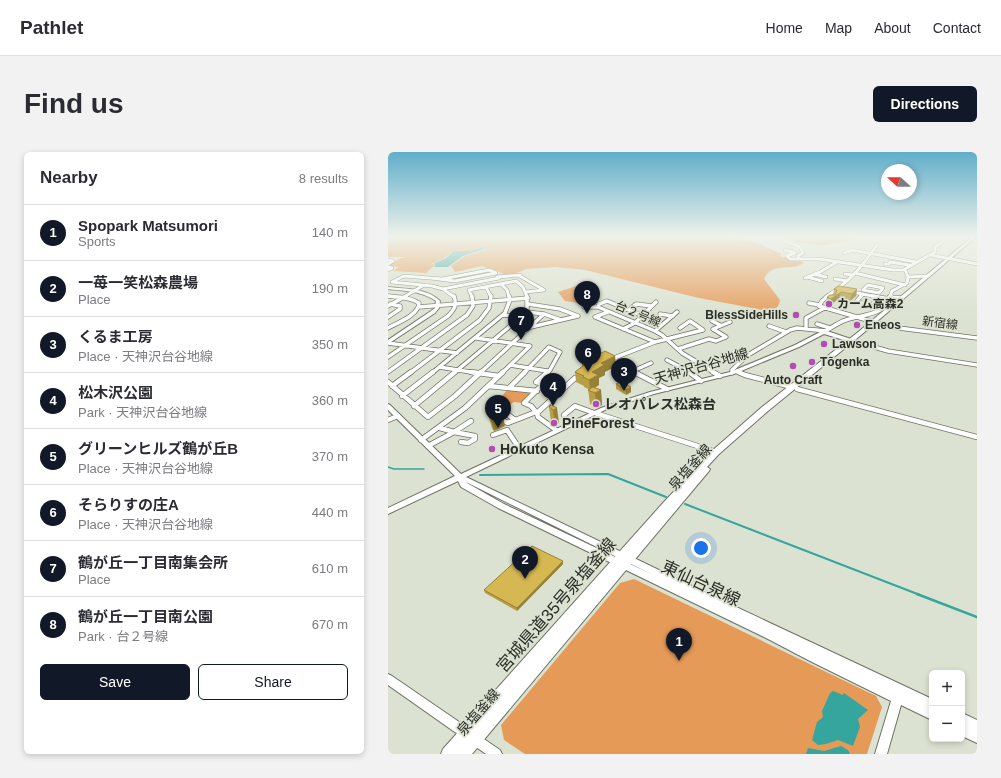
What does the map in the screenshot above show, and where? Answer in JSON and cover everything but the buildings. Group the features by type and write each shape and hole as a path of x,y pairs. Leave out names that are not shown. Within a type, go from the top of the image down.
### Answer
{"main road":[{"name":"泉塩釜線","path":"876,323 901,298 943,265"},
{"name":"泉塩釜線","path":"463,754 470,737 623,560 713,462 752,425 795,388 876,323 944,265"},
{"name":"泉塩釜線","path":"674,496 716,452 765,409 795,388"},
{"name":"宮城県道35号泉塩釜線","path":"623,560 674,496"},
{"path":"448,754 470,737"}],"street":[{"path":"822,281 806,278 831,265"},
{"path":"856,265 907,268 911,265"},
{"path":"895,265 907,268"},
{"path":"899,265 907,268"},
{"path":"819,305 824,298 839,289 861,266"},
{"path":"907,268 908,276 904,284 892,291 887,306 878,312 845,320 827,330 793,329 748,355 732,370 977,437"},
{"path":"388,357 448,316 454,310 456,304 454,296 443,289 424,285 392,282 404,276 455,281 492,274 499,278"},
{"path":"443,289 523,274"},
{"path":"814,274 826,277"},
{"path":"844,274 879,277 904,284"},
{"path":"518,275 544,290 526,292"},
{"path":"853,275 857,280"},
{"path":"908,276 928,276"},
{"path":"389,304 434,279"},
{"path":"835,279 847,281"},
{"path":"388,372 467,316 474,303 473,296 469,290 516,281 524,288 528,298 527,312 414,406"},
{"path":"876,286 882,282 900,286"},
{"path":"402,396 503,315 510,300 507,290 501,284"},
{"path":"839,289 863,294 872,294 879,293 883,288 876,286 868,285 863,290 872,294 879,297 901,298"},
{"path":"392,386 480,320 488,312 492,301 492,296 486,287"},
{"path":"388,288 434,297 438,301 438,305"},
{"path":"863,294 856,302 872,305 879,297"},
{"path":"388,296 415,300 419,304 419,307"},
{"path":"388,328 415,312 419,307 528,298"},
{"path":"824,298 832,299"},
{"path":"598,307 599,304 607,301 643,316"},
{"path":"623,329 635,324 656,302"},
{"name":"新宿線","path":"810,303 891,327 977,338"},
{"path":"388,316 400,309 400,306 389,304"},
{"path":"528,304 561,309 578,316 530,327"},
{"path":"630,310 636,304 652,306"},
{"path":"388,342 433,312 438,305"},
{"name":"台２号線","path":"584,307 598,307 635,324 655,331 682,353 720,376"},
{"path":"806,329 806,318 826,307"},
{"path":"527,312 544,314 561,320"},
{"path":"608,312 596,318 655,342"},
{"path":"655,331 677,312"},
{"path":"388,382 402,396 428,417 455,396 544,314"},
{"path":"660,314 673,316"},
{"path":"503,315 522,317"},
{"path":"667,389 616,362 614,358 655,342 703,330 690,321 680,328"},
{"path":"712,321 720,325"},
{"path":"678,349 709,339 716,341 726,337 718,333 714,328 730,322"},
{"path":"817,324 827,330 854,341 888,351 977,365"},
{"path":"769,326 786,332"},
{"name":"天神沢台谷地線","path":"388,512 594,413 628,399 735,372 798,346 827,330"},
{"path":"421,440 440,428 469,405 530,346 476,338"},
{"path":"388,342 404,346 457,353"},
{"path":"509,388 549,348 560,352 553,366 536,382 543,384 524,403 531,406 538,417 556,430"},
{"path":"667,360 686,369 701,381"},
{"path":"633,371 651,363"},
{"path":"510,365 547,371"},
{"path":"439,367 499,376"},
{"path":"497,422 504,421 508,423 536,412 575,378"},
{"path":"488,386 537,391"},
{"name":"東仙台泉線","path":"388,406 460,477 464,485 501,506 623,560 814,658 898,694 929,713"},
{"path":"564,415 575,406 716,452"},
{"path":"508,414 515,420"},
{"path":"388,420 398,416"},
{"path":"428,446 471,421"},
{"path":"440,428 474,436 475,439 470,442 461,442"},
{"path":"493,435 507,430 519,448"},
{"path":"388,679 496,754"},
{"path":"881,754 898,694 929,703"},
{"path":"965,720 977,726"},
{"path":"965,731 977,737"}],"shaded area":[{"path":"435,265 426,273 393,271 399,267 390,266"},
{"path":"800,265 795,267 778,268 768,273 764,279 780,300 779,305 776,308 768,311 699,298 585,270 555,267 526,269 510,276 482,266 455,272 451,266"},
{"path":"582,284 597,292 585,304 565,301 558,292"},
{"path":"508,389 532,393 522,403 514,402 508,406 501,403 504,400 500,398"},
{"path":"634,579 876,696 882,707 867,754 525,754 504,740 501,725 620,583"}],"water":[{"path":"436,265 451,265 448,267 434,267"},
{"path":"833,691 843,695 844,693 868,710 858,719 860,727 853,746 838,740 818,745 812,740 817,722 823,717 822,711 830,693"},
{"path":"841,746 848,750 850,754 806,754 808,748 824,751"}],"waterway":[{"path":"388,467 394,469 424,469"},
{"path":"480,475 608,474 666,497"},
{"path":"685,504 920,595"},
{"path":"917,594 977,617"}],"place":[{"name":"カーム高森2","path":"829,304"},
{"name":"鶴が丘一丁目南公園","path":"587,314"},
{"name":"BlessSideHills","path":"796,315"},
{"name":"Eneos","path":"857,325"},
{"name":"鶴が丘一丁目南集会所","path":"521,340"},
{"name":"Lawson","path":"824,344"},
{"name":"Tōgenka","path":"812,362"},
{"name":"Auto Craft","path":"793,366"},
{"name":"そらりすの庄A","path":"588,372"},
{"name":"くるま工房","path":"624,391"},
{"name":"レオパレス松森台","path":"596,404"},
{"name":"松木沢公園","path":"553,406"},
{"name":"PineForest","path":"554,423"},
{"name":"グリーンヒルズ鶴が丘B","path":"498,428"},
{"name":"Hokuto Kensa","path":"492,449"},
{"name":"一苺一笑松森農場","path":"525,579"},
{"name":"Spopark Matsumori","path":"679,661"}]}
